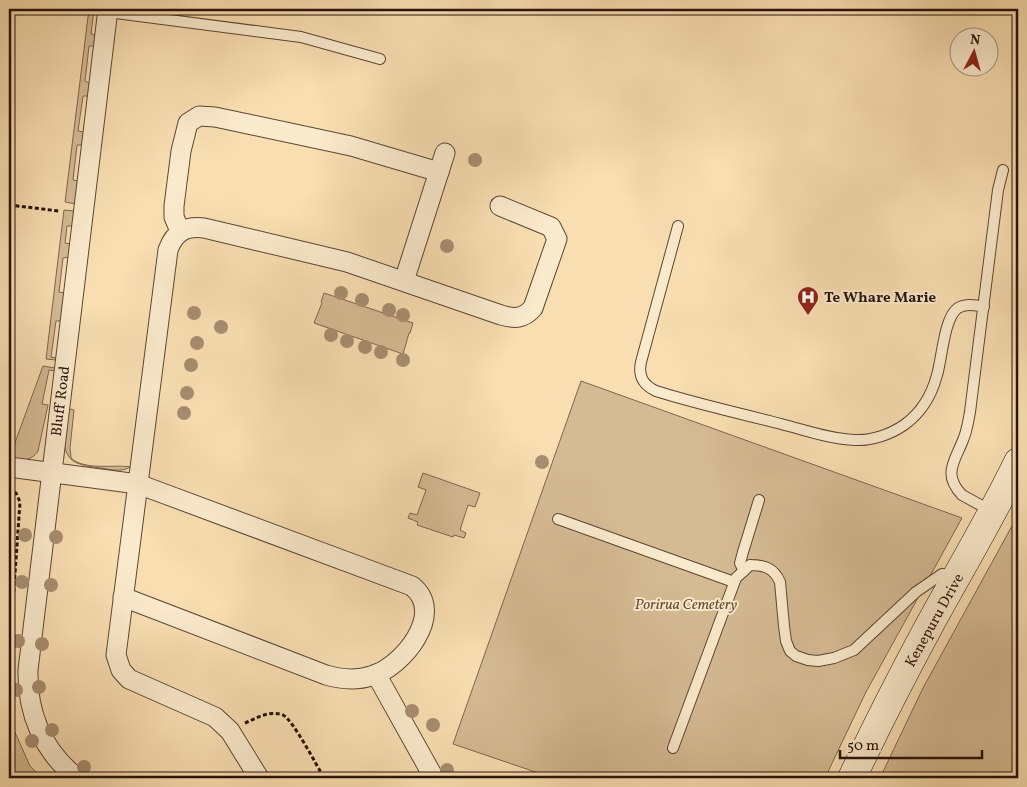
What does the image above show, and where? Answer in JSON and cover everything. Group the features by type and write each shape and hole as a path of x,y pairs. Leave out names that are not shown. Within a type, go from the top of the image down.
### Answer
{"main road":[{"name":"Kenepuru Drive","path":"852,778 878,723 930,625 994,512 1018,462"}],"street":[{"name":"Bluff Road","path":"77,778 58,761 38,731 28,696 29,655 108,11"},
{"path":"180,231 173,212 181,151 188,123 199,116 215,117 351,146 439,172"},
{"path":"404,281 445,153"},
{"path":"259,778 223,723 215,717 129,679 124,675 116,655 168,250 174,236 180,231 186,228 204,228 338,259 501,315 520,318 533,308 557,239 551,227 500,206"},
{"path":"9,468 138,484 412,586 424,599 425,609 421,628 415,640 400,658 388,668 376,674 351,679 326,675 123,597"},
{"path":"376,674 434,778"}],"lane":[{"path":"108,11 300,38 380,60"},
{"path":"994,512 962,495 953,482 951,469 964,439 970,412 998,190 1003,170"},
{"path":"678,226 641,362 641,379 650,388 729,410 846,439 864,440 884,435 906,424 926,402 938,374 950,318 954,311 959,307 967,305 984,307"},
{"path":"744,571 740,563 742,552 759,500"},
{"path":"558,519 734,582"},
{"path":"673,748 734,582 750,566 762,565 777,575 780,582 785,634 790,651 796,656 818,661 834,658 854,650 916,592 942,574 958,576"}],"path":[{"path":"9,205 59,211"},
{"path":"9,489 19,497 20,511 10,653"},
{"path":"234,738 244,724 266,714 282,715 290,720 324,778"}],"green space":[{"path":"89,9 94,9 91,34 97,35 94,46 89,46 85,81 91,84 89,96 83,96 78,131 84,132 82,145 77,145 73,180 78,181 76,204 65,202"},
{"path":"64,210 75,211 73,226 67,226 65,243 71,244 69,257 63,258 59,292 65,293 62,321 56,321 51,357 56,358 56,360 46,359"},
{"path":"324,293 413,323 403,354 314,323"},
{"path":"43,366 55,368 55,371 49,370 42,404 48,405 38,451 29,459 9,459"},
{"name":"Porirua Cemetery","path":"581,381 962,518 866,692 825,778 553,778 453,744"},
{"path":"68,410 74,410 70,448 71,458 77,462 92,466 130,467 123,470 112,470 83,465 77,463 71,459 67,453 64,439"},
{"path":"423,473 480,493 475,507 468,505 460,530 466,533 464,538 454,535 453,537 417,525 418,522 408,518 410,513 417,515 426,490 418,487"},
{"path":"1018,515 1018,778 880,778 923,688"},
{"path":"9,719 30,766 42,778 9,778"}],"place":[{"name":"Te Whare Marie","path":"808,316"}]}
